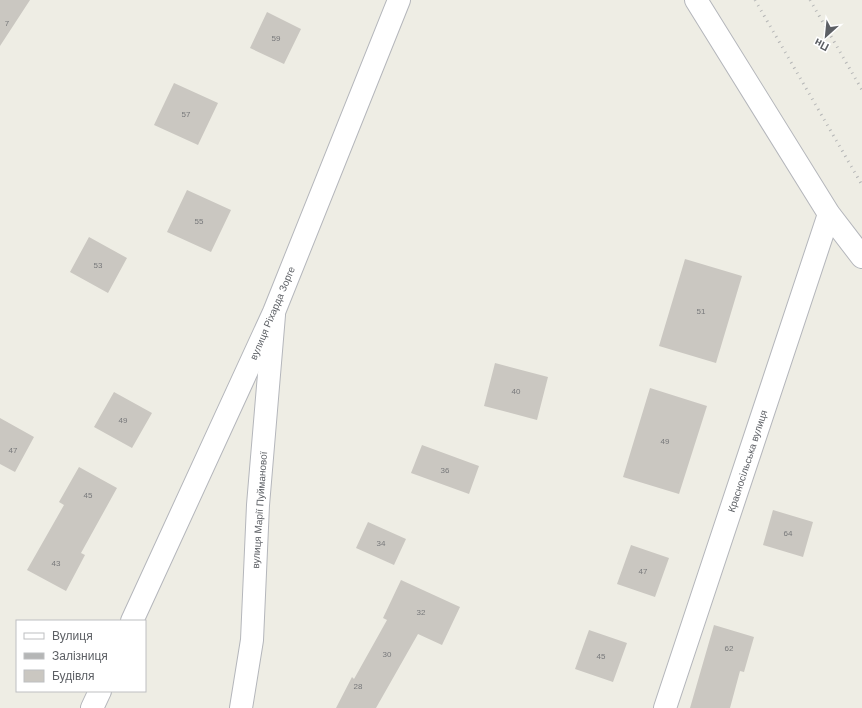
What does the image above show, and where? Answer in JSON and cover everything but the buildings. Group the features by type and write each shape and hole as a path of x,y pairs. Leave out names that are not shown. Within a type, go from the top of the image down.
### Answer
{"street":[{"name":"вулиця Ріхарда Зорге","path":"132,620 274,312 399,0"},
{"path":"696,0 829,214 862,257"},
{"name":"Красносільська вулиця","path":"665,708 829,214"},
{"name":"вулиця Марії Пуйманової","path":"241,708 252,640 258,504 274,312"},
{"path":"92,708 100,692"}],"railway":[{"path":"755,0 862,185"},
{"path":"810,0 862,90"}]}
